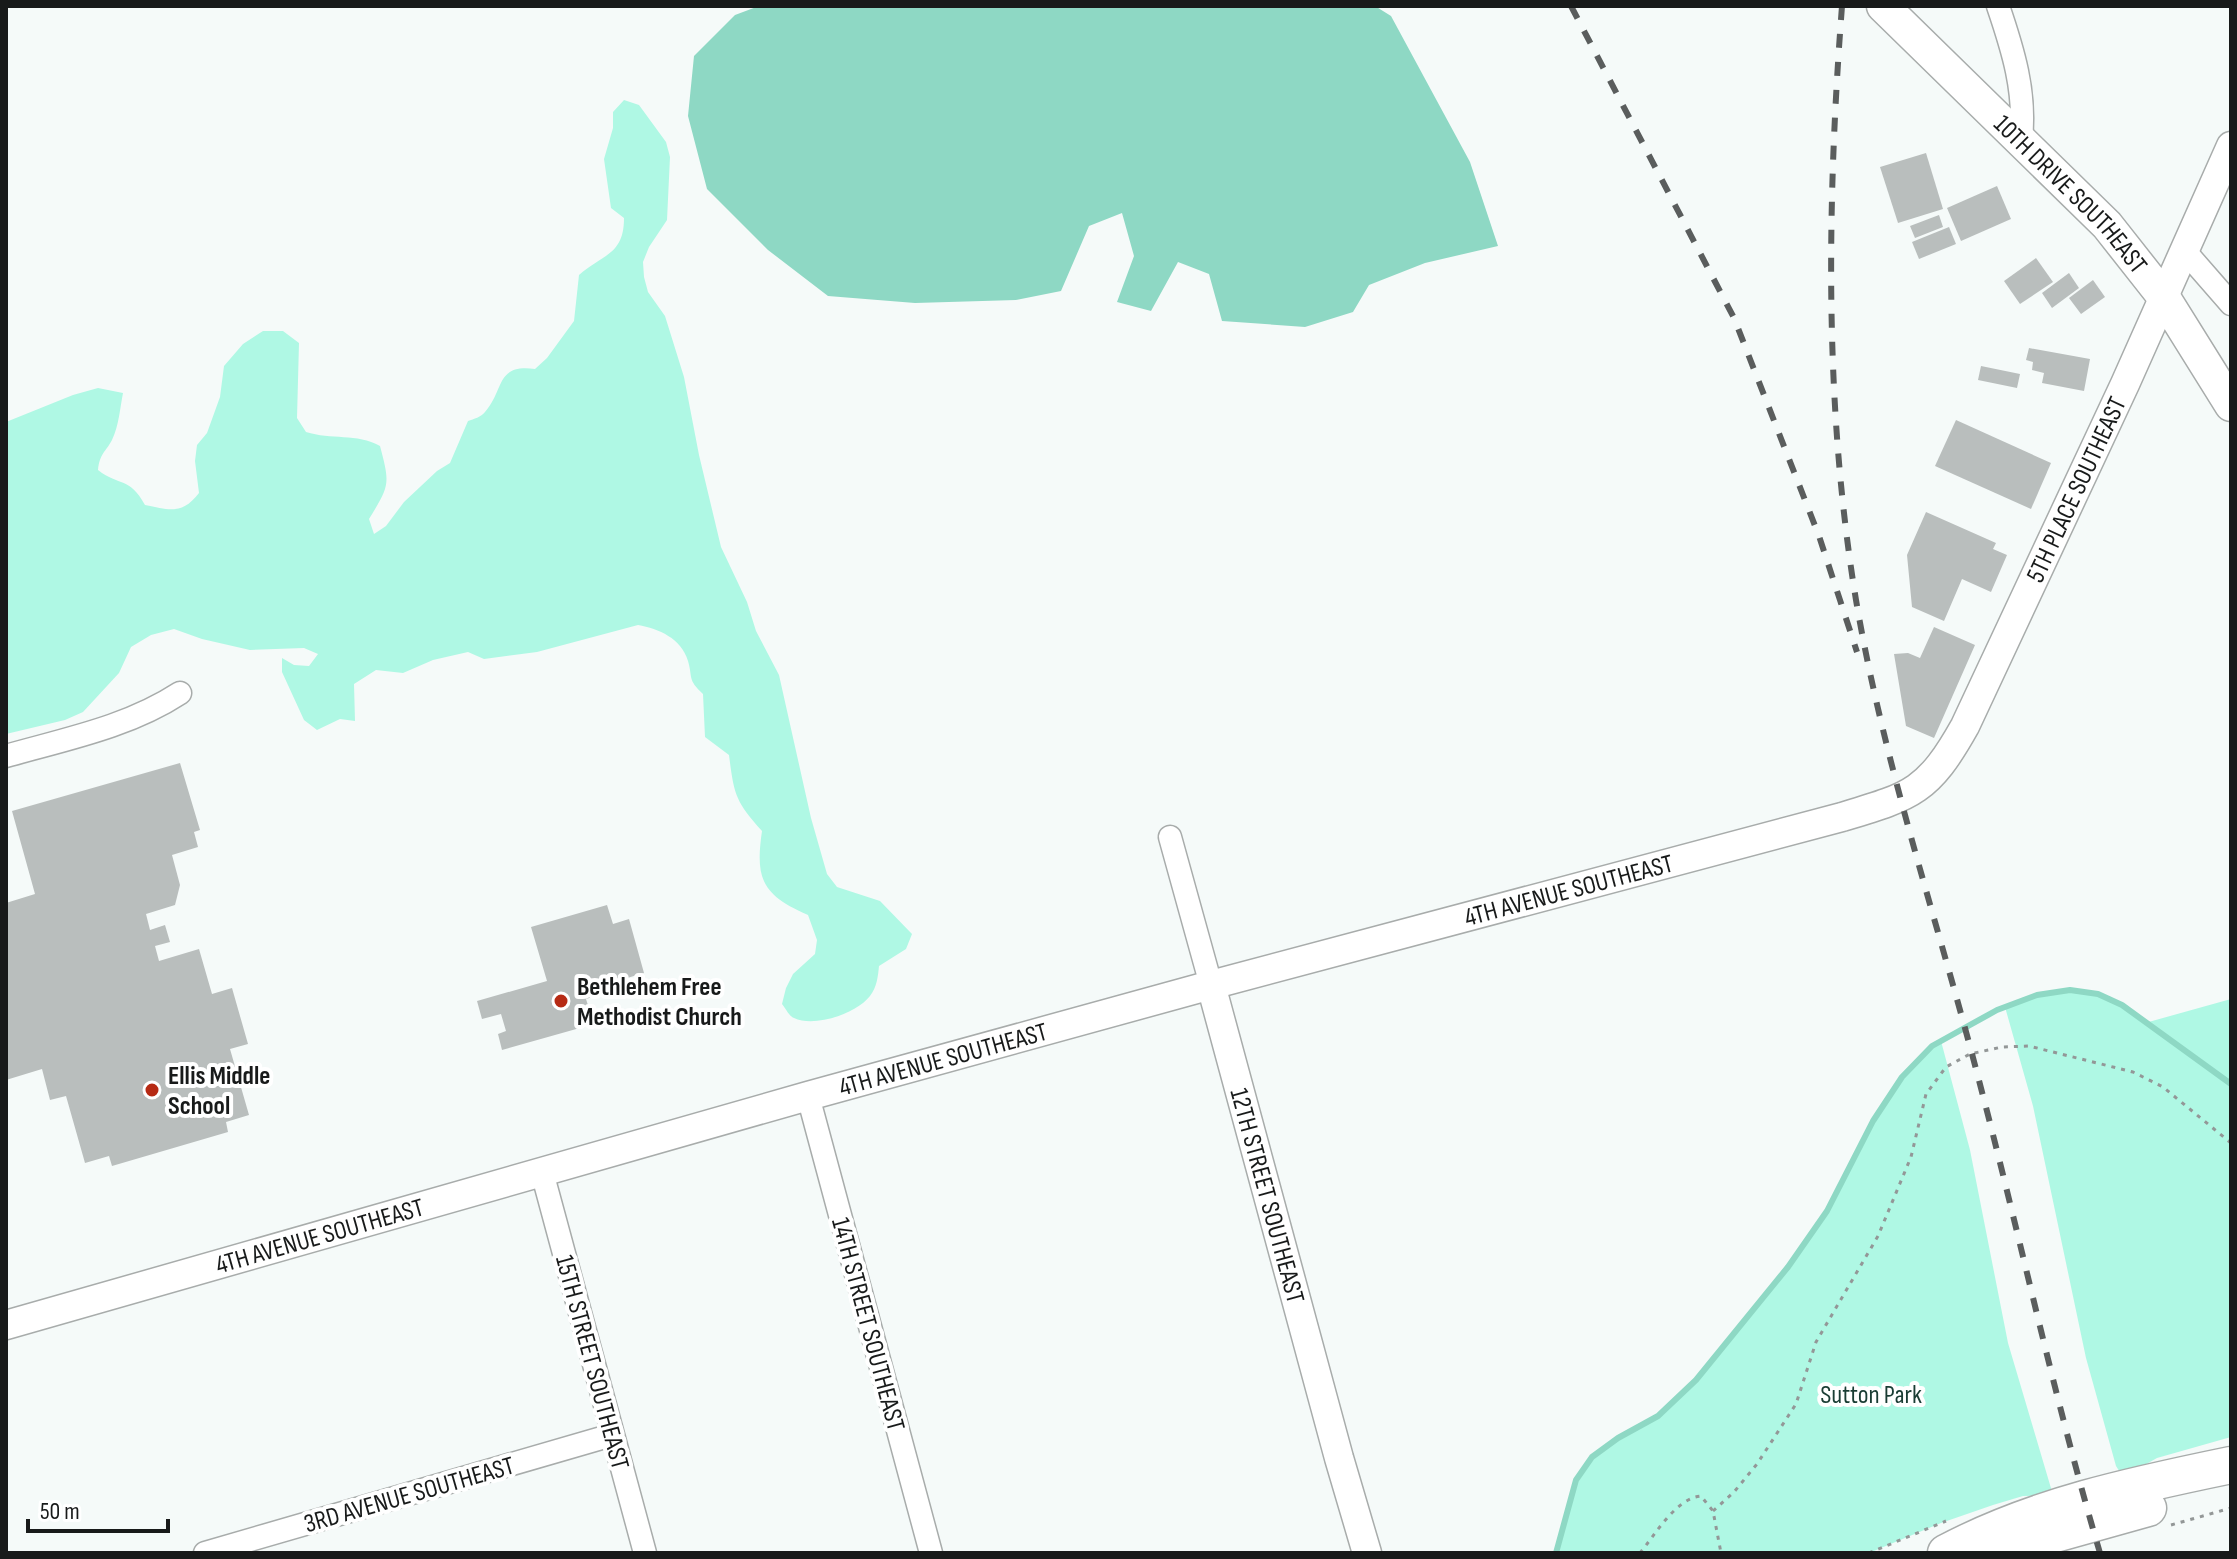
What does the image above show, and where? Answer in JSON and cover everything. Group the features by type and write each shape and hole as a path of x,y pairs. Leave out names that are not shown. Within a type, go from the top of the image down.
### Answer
{"main road":[{"name":"10TH DRIVE SOUTHEAST","path":"1883,6 2107,225 2163,296 2231,405"},
{"path":"1946,1553 2002,1525 2042,1512 2164,1479 2231,1465"},
{"path":"1987,1553 2048,1538 2231,1481"}],"street":[{"path":"1998,6 2021,87 2021,138"},
{"name":"5TH PLACE SOUTHEAST","path":"1885,804 1902,798 1925,783 1948,757 1965,726 2231,146"},
{"path":"2183,249 2231,304"},
{"path":"6,756 112,726 152,710 180,693"},
{"name":"4TH AVENUE SOUTHEAST","path":"6,1325 808,1096 1885,804"},
{"name":"12TH STREET SOUTHEAST","path":"1170,837 1367,1553"},
{"name":"14TH STREET SOUTHEAST","path":"808,1096 931,1553"},
{"name":"15TH STREET SOUTHEAST","path":"542,1172 645,1553"},
{"name":"3RD AVENUE SOUTHEAST","path":"205,1553 612,1435"}],"path":[{"path":"1713,1511 1757,1464 1796,1404 1816,1342 1878,1236 1906,1170 1926,1094 1946,1067 1970,1054 2002,1047 2029,1046 2133,1072 2163,1087 2231,1143"},
{"path":"1640,1553 1681,1505 1692,1497 1701,1496 1713,1511 1721,1553"}],"green space":[{"path":"624,100 639,105 666,142 670,157 667,220 649,247 643,262 644,277 648,292 665,316 684,377 721,547 747,602 756,631 779,675 811,818 827,874 837,887 880,901 912,934 906,949 879,966 874,989 864,1002 846,1013 824,1020 794,1018 782,1004 793,974 815,954 817,940 808,915 780,900 765,884 760,862 762,831 737,796 729,755 705,737 703,694 693,681 680,646 654,629 638,625 537,652 484,659 468,652 433,660 403,673 376,670 354,684 355,721 340,719 317,730 304,720 282,672 282,658 294,665 309,666 318,654 304,648 250,650 174,629 151,635 131,647 119,673 83,712 65,720 6,734 6,422 98,388 123,393 118,422 112,440 101,456 98,470 129,486 145,505 181,508 199,493 195,461 197,445 207,433 220,397 224,366 243,344 263,331 283,331 299,343 297,418 306,432 362,439 380,446 386,484 369,519 374,534 386,526 404,502 437,471 450,463 468,421 485,412 507,374 522,368 535,369 574,321 579,275 616,247 623,230 624,218 611,208 604,159 613,128 613,112"},
{"path":"2070,990 2110,1000 2145,1023 2231,999 2231,1437 2157,1458 2123,1477 2116,1466 2086,1358 2033,1106 2005,1007 2037,995"},
{"name":"Sutton Park","path":"1941,1041 1970,1150 2008,1343 2053,1495 2023,1496 1993,1505 1869,1553 1556,1553 1576,1480 1592,1457 1618,1438 1658,1416 1696,1380 1788,1267 1827,1211 1873,1121 1902,1077 1932,1046"}],"shaded area":[{"path":"759,6 1375,6 1391,16 1470,162 1498,246 1425,263 1369,285 1353,312 1305,327 1222,321 1209,274 1178,262 1151,311 1117,302 1134,256 1122,213 1089,226 1061,291 1016,300 915,303 828,296 768,250 707,189 688,116 694,56 735,15"}],"building":[{"path":"1926,153 1943,209 1898,223 1880,167"},
{"path":"1997,186 2011,219 1961,241 1947,208"},
{"path":"1939,215 1943,227 1915,238 1910,226"},
{"path":"1949,227 1956,244 1919,259 1912,242"},
{"path":"2036,258 2053,282 2020,304 2004,281"},
{"path":"2069,273 2079,288 2052,308 2042,293"},
{"path":"2093,280 2105,297 2081,314 2069,298"},
{"path":"2029,348 2090,359 2084,391 2042,383 2044,373 2032,370 2033,362 2026,360"},
{"path":"1981,366 2020,374 2017,388 1978,380"},
{"path":"1956,420 2051,463 2031,509 1935,466"},
{"path":"1926,512 1996,543 1993,549 2007,555 1991,592 1962,579 1944,621 1912,607 1907,555"},
{"path":"1934,627 1975,645 1934,738 1906,726 1894,654 1908,653 1920,658"},
{"name":"Ellis Middle School","path":"180,763 200,830 194,832 198,847 172,855 180,885 175,905 146,914 150,930 165,925 170,942 155,946 159,961 199,949 212,994 232,988 248,1044 230,1049 249,1115 226,1122 228,1132 112,1166 109,1156 85,1163 66,1096 50,1100 42,1069 6,1080 6,903 35,894 12,811"},
{"path":"607,905 613,924 629,919 644,973 607,984 609,992 586,999 594,1024 502,1050 498,1034 506,1031 501,1014 482,1019 477,1001 547,981 531,927"}],"waterway":[{"path":"1556,1553 1576,1480 1592,1457 1618,1438 1658,1416 1696,1380 1788,1267 1827,1211 1873,1121 1902,1077 1932,1046 1997,1010 2037,995 2070,990 2098,994 2122,1005 2231,1084"}],"railway":[{"path":"1571,6 1734,318 1819,536 1857,652"},
{"path":"1842,6 1833,154 1831,304 1838,453 1856,600 1897,785 1966,1031 2053,1381 2100,1553"}],"place":[{"name":"Bethlehem Free Methodist Church","path":"561,1001"},
{"name":"Ellis Middle School","path":"152,1090"}]}
